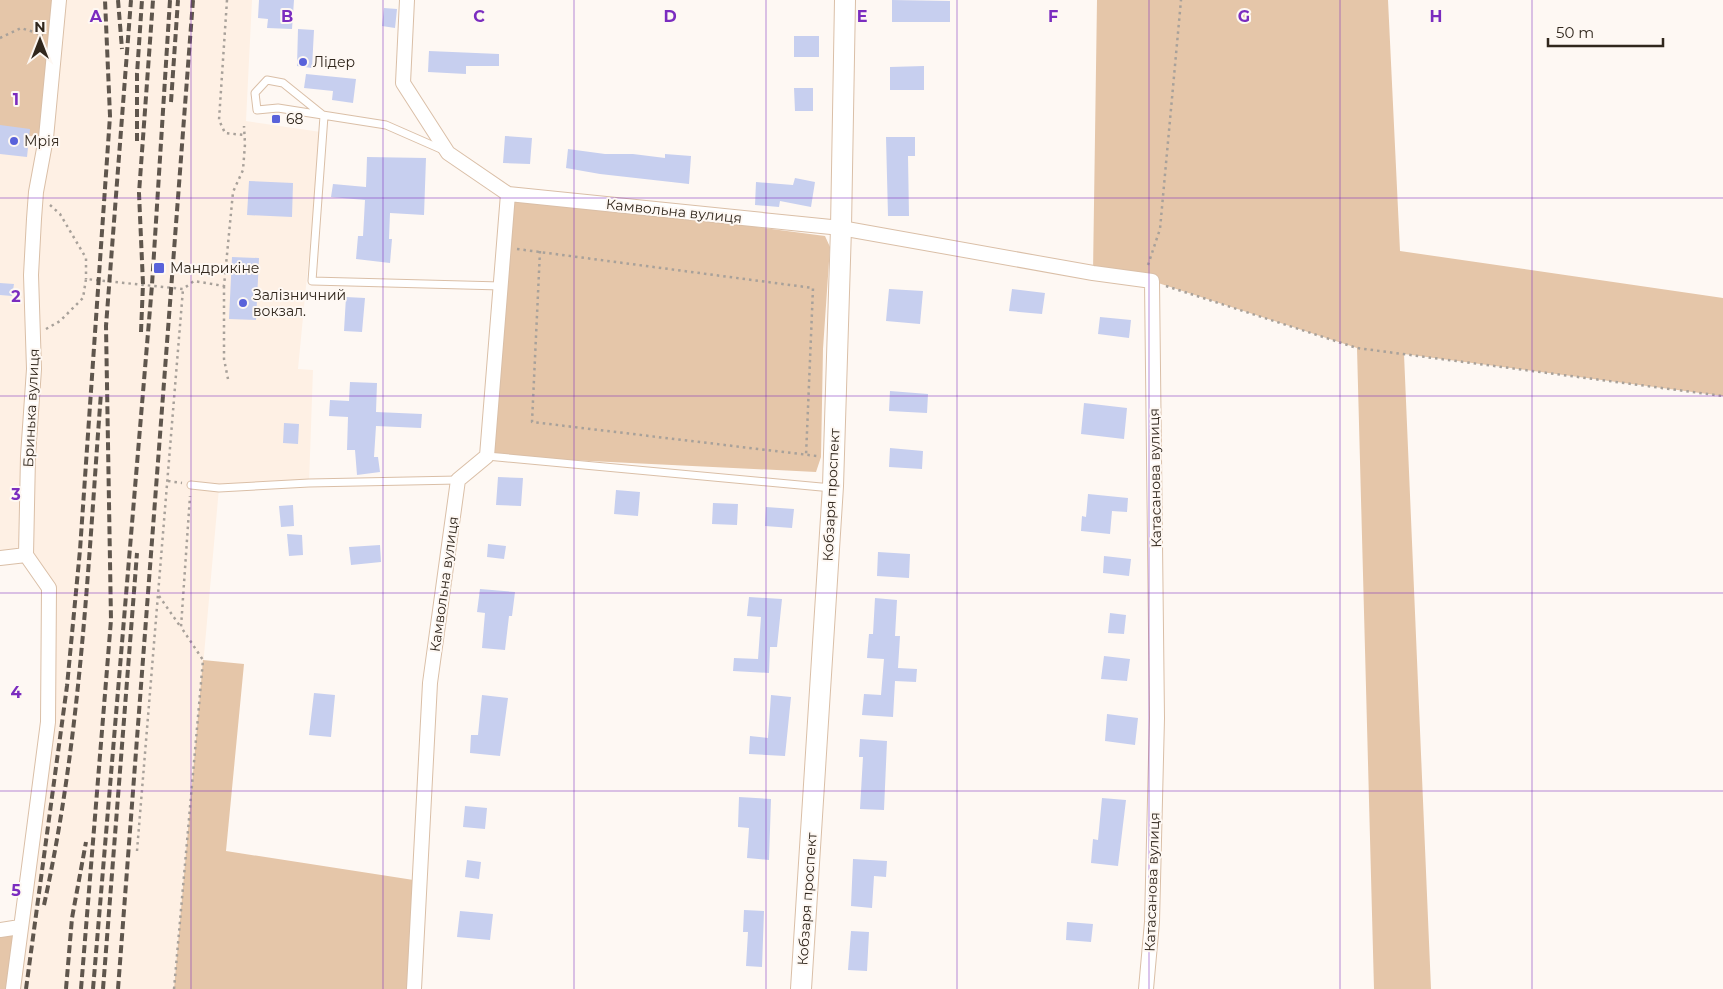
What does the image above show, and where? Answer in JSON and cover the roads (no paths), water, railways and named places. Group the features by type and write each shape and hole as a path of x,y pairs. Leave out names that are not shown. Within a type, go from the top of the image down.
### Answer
{"main road":[{"name":"Кобзаря проспект","path":"801,989 833,488 841,228 845,0"}],"street":[{"name":"Бринька вулиця","path":"26,556 34,336 31,275 36,192 46,138 57,40 59,0"},
{"name":"Камвольна вулиця","path":"407,0 403,84 448,152 508,194 841,228"},
{"path":"458,480 487,456 508,194"},
{"name":"Катасанова вулиця","path":"841,228 1146,280 1157,718 1152,922 1146,989"},
{"name":"Камвольна вулиця","path":"414,989 430,683 458,480"},
{"path":"0,558 26,556 49,588 48,722 13,989"},
{"path":"0,930 20,927"}],"lane":[{"path":"324,116 283,83 267,80 255,93 257,110 278,108 324,116 386,125 448,152"},
{"path":"324,116 312,281 501,286"},
{"path":"487,456 833,488"},
{"path":"191,485 219,488 309,483 458,480"}],"railway":[{"path":"26,989 67,686 80,550 110,116 105,0"},
{"path":"118,0 122,49"},
{"path":"81,989 111,620 106,326 131,0"},
{"path":"137,141 137,74 142,0"},
{"path":"141,332 143,284 139,193 153,0"},
{"path":"93,989 152,285 170,0"},
{"path":"171,102 178,0"},
{"path":"118,989 193,0"},
{"path":"44,905 57,842 75,714 87,586 101,393"},
{"path":"103,989 137,553"},
{"path":"66,989 72,918 86,842"}],"place":[{"name":"Лідер","path":"303,62"},
{"name":"68","path":"276,119"},
{"name":"Мрія","path":"14,141"},
{"name":"Мандрикіне","path":"159,268"},
{"name":"Залізничний вокзал.","path":"243,303"}]}
